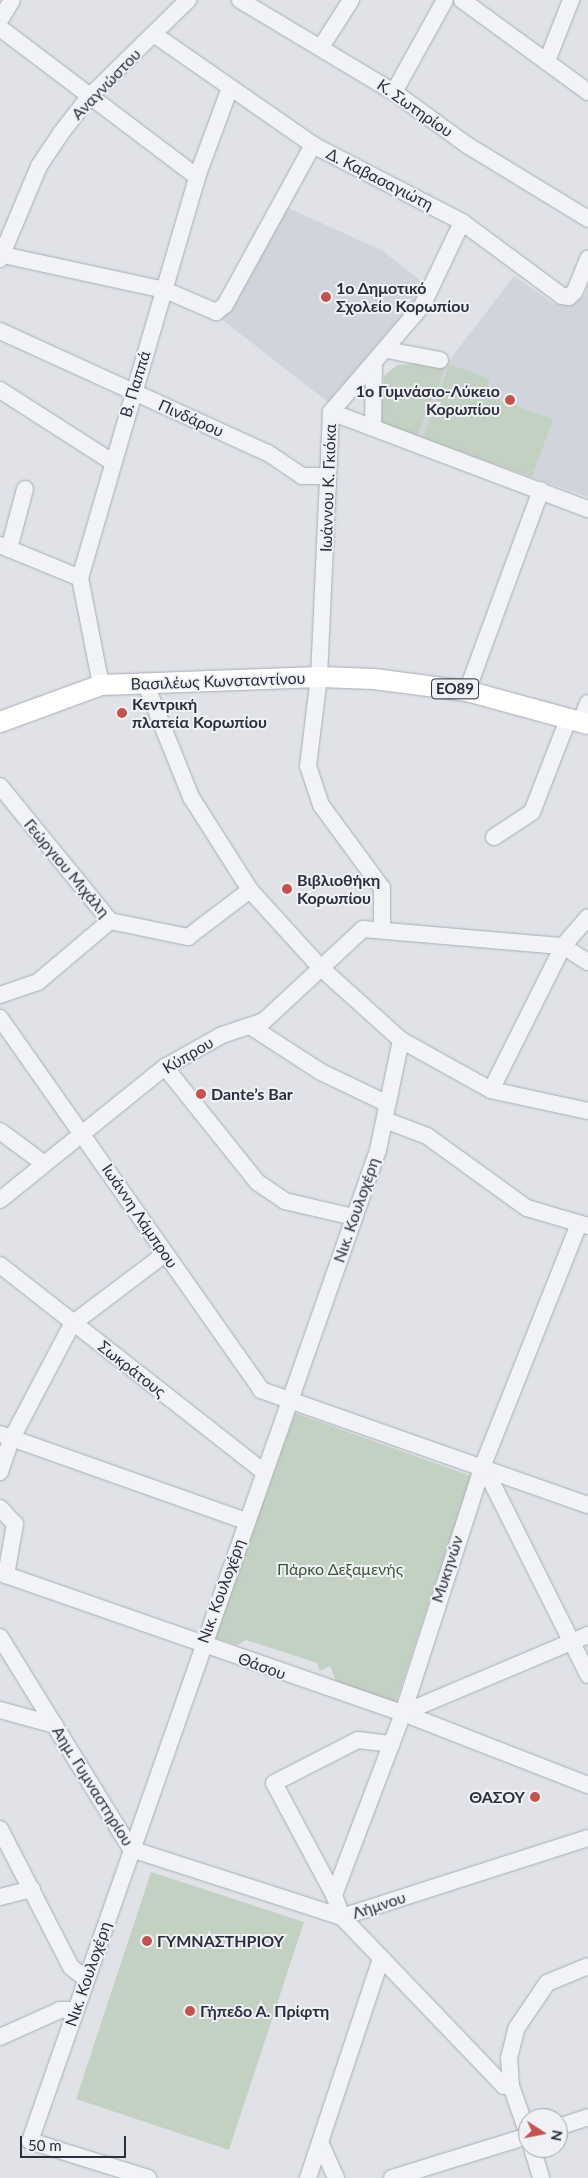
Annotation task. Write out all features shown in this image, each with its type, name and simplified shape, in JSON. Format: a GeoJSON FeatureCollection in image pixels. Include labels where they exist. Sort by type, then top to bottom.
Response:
{"type":"FeatureCollection","features":[{"type":"Feature","properties":{"kind":"main road","name":"Βασιλέως Κωνσταντίνου"},"geometry":{"type":"LineString","coordinates":[[0,722],[101,685],[146,685],[319,677],[374,679],[467,691],[582,716]]}},
{"type":"Feature","properties":{"kind":"street"},"geometry":{"type":"LineString","coordinates":[[0,20],[12,0]]}},
{"type":"Feature","properties":{"kind":"street","name":"Αναγνώστου"},"geometry":{"type":"LineString","coordinates":[[1,257],[39,166],[89,98],[155,35],[188,0]]}},
{"type":"Feature","properties":{"kind":"street","name":"Κ. Σωτηρίου"},"geometry":{"type":"LineString","coordinates":[[240,0],[394,92],[467,145],[588,219]]}},
{"type":"Feature","properties":{"kind":"street"},"geometry":{"type":"LineString","coordinates":[[321,47],[351,0]]}},
{"type":"Feature","properties":{"kind":"street"},"geometry":{"type":"LineString","coordinates":[[394,92],[445,0]]}},
{"type":"Feature","properties":{"kind":"street"},"geometry":{"type":"LineString","coordinates":[[462,0],[588,92]]}},
{"type":"Feature","properties":{"kind":"street"},"geometry":{"type":"LineString","coordinates":[[546,61],[571,0]]}},
{"type":"Feature","properties":{"kind":"street"},"geometry":{"type":"LineString","coordinates":[[0,28],[89,98],[197,177]]}},
{"type":"Feature","properties":{"kind":"street","name":"Δ. Καβασαγιώτη"},"geometry":{"type":"LineString","coordinates":[[155,35],[313,145],[462,222],[569,297],[588,258]]}},
{"type":"Feature","properties":{"kind":"street","name":"Β. Παππά"},"geometry":{"type":"LineString","coordinates":[[101,685],[80,578],[132,392],[165,290],[197,177],[230,88]]}},
{"type":"Feature","properties":{"kind":"street"},"geometry":{"type":"LineString","coordinates":[[1,257],[165,290],[204,310],[216,312],[225,305],[313,145]]}},
{"type":"Feature","properties":{"kind":"street","name":"Ιωάννου Κ. Γκιόκα"},"geometry":{"type":"LineString","coordinates":[[382,927],[382,888],[321,805],[308,766],[319,677],[326,476],[331,412],[388,350],[422,306],[462,222]]}},
{"type":"Feature","properties":{"kind":"street","name":"Πινδάρου"},"geometry":{"type":"LineString","coordinates":[[0,331],[268,453],[302,476],[326,476]]}},
{"type":"Feature","properties":{"kind":"street"},"geometry":{"type":"LineString","coordinates":[[388,350],[440,360]]}},
{"type":"Feature","properties":{"kind":"street"},"geometry":{"type":"LineString","coordinates":[[373,427],[374,365]]}},
{"type":"Feature","properties":{"kind":"street"},"geometry":{"type":"LineString","coordinates":[[0,390],[112,462]]}},
{"type":"Feature","properties":{"kind":"street"},"geometry":{"type":"LineString","coordinates":[[331,412],[588,509]]}},
{"type":"Feature","properties":{"kind":"street"},"geometry":{"type":"LineString","coordinates":[[25,489],[4,547],[80,578]]}},
{"type":"Feature","properties":{"kind":"street"},"geometry":{"type":"LineString","coordinates":[[467,691],[541,490]]}},
{"type":"Feature","properties":{"kind":"street"},"geometry":{"type":"LineString","coordinates":[[146,685],[191,797],[250,890],[321,968],[401,1040],[491,1090],[588,1111]]}},
{"type":"Feature","properties":{"kind":"street"},"geometry":{"type":"LineString","coordinates":[[494,837],[532,812],[582,716]]}},
{"type":"Feature","properties":{"kind":"street","name":"Γεώργιου Μιχάλη"},"geometry":{"type":"LineString","coordinates":[[0,786],[110,921],[173,937],[188,937],[250,890]]}},
{"type":"Feature","properties":{"kind":"street"},"geometry":{"type":"LineString","coordinates":[[491,1090],[563,946],[588,916]]}},
{"type":"Feature","properties":{"kind":"street"},"geometry":{"type":"LineString","coordinates":[[0,994],[38,982],[110,921]]}},
{"type":"Feature","properties":{"kind":"street","name":"Κύπρου"},"geometry":{"type":"LineString","coordinates":[[0,1200],[166,1067],[222,1035],[264,1021],[358,932],[382,927],[563,946]]}},
{"type":"Feature","properties":{"kind":"street"},"geometry":{"type":"LineString","coordinates":[[563,946],[588,962]]}},
{"type":"Feature","properties":{"kind":"street","name":"Ιωάννη Λάμπρου"},"geometry":{"type":"LineString","coordinates":[[0,1018],[84,1133],[261,1390],[290,1402],[483,1465],[588,1505]]}},
{"type":"Feature","properties":{"kind":"street"},"geometry":{"type":"LineString","coordinates":[[250,1026],[321,1072],[386,1103]]}},
{"type":"Feature","properties":{"kind":"street","name":"Νικ. Κουλοχέρη"},"geometry":{"type":"LineString","coordinates":[[148,2178],[30,2141],[202,1643],[290,1402],[353,1217],[385,1120],[386,1103],[401,1040]]}},
{"type":"Feature","properties":{"kind":"street"},"geometry":{"type":"LineString","coordinates":[[166,1067],[257,1182],[284,1201],[353,1217]]}},
{"type":"Feature","properties":{"kind":"street"},"geometry":{"type":"LineString","coordinates":[[385,1120],[427,1136],[527,1208],[584,1225]]}},
{"type":"Feature","properties":{"kind":"street"},"geometry":{"type":"LineString","coordinates":[[0,1132],[44,1163]]}},
{"type":"Feature","properties":{"kind":"street","name":"Μυκηνών"},"geometry":{"type":"LineString","coordinates":[[334,1895],[403,1713],[483,1465],[584,1225]]}},
{"type":"Feature","properties":{"kind":"street"},"geometry":{"type":"LineString","coordinates":[[0,1472],[6,1436],[72,1324],[166,1254]]}},
{"type":"Feature","properties":{"kind":"street","name":"Σωκράτους"},"geometry":{"type":"LineString","coordinates":[[0,1265],[72,1324],[264,1472]]}},
{"type":"Feature","properties":{"kind":"street"},"geometry":{"type":"LineString","coordinates":[[6,1436],[246,1521]]}},
{"type":"Feature","properties":{"kind":"street"},"geometry":{"type":"LineString","coordinates":[[483,1465],[588,1675]]}},
{"type":"Feature","properties":{"kind":"street","name":"Θάσου"},"geometry":{"type":"LineString","coordinates":[[0,1508],[15,1524],[3,1574],[403,1713],[588,1785]]}},
{"type":"Feature","properties":{"kind":"street"},"geometry":{"type":"LineString","coordinates":[[403,1713],[588,1635]]}},
{"type":"Feature","properties":{"kind":"street","name":"Αημ. Γυμναστηρίου"},"geometry":{"type":"LineString","coordinates":[[0,1637],[130,1849],[342,1917]]}},
{"type":"Feature","properties":{"kind":"street"},"geometry":{"type":"LineString","coordinates":[[0,1710],[55,1725]]}},
{"type":"Feature","properties":{"kind":"street","name":"Λήμνου"},"geometry":{"type":"LineString","coordinates":[[334,1895],[274,1783],[358,1740],[392,1744]]}},
{"type":"Feature","properties":{"kind":"street"},"geometry":{"type":"LineString","coordinates":[[0,1829],[71,1967],[86,1979]]}},
{"type":"Feature","properties":{"kind":"street","name":"Λήμνου"},"geometry":{"type":"LineString","coordinates":[[511,2086],[504,2086],[342,1917],[588,1838]]}},
{"type":"Feature","properties":{"kind":"street"},"geometry":{"type":"LineString","coordinates":[[0,1898],[32,1889]]}},
{"type":"Feature","properties":{"kind":"street"},"geometry":{"type":"LineString","coordinates":[[334,1895],[342,1917]]}},
{"type":"Feature","properties":{"kind":"street"},"geometry":{"type":"LineString","coordinates":[[308,2178],[381,1958]]}},
{"type":"Feature","properties":{"kind":"street"},"geometry":{"type":"LineString","coordinates":[[519,2108],[511,2086],[509,2058],[516,2029],[547,1983],[588,1966]]}},
{"type":"Feature","properties":{"kind":"street"},"geometry":{"type":"LineString","coordinates":[[0,2037],[60,2010],[75,2010]]}},
{"type":"Feature","properties":{"kind":"street"},"geometry":{"type":"LineString","coordinates":[[568,2124],[588,2117]]}},
{"type":"Feature","properties":{"kind":"street"},"geometry":{"type":"LineString","coordinates":[[392,2178],[518,2138]]}},
{"type":"Feature","properties":{"kind":"street"},"geometry":{"type":"LineString","coordinates":[[320,2142],[336,2178]]}},
{"type":"Feature","properties":{"kind":"street"},"geometry":{"type":"LineString","coordinates":[[535,2158],[541,2178]]}},
{"type":"Feature","properties":{"kind":"shaded area","name":"1ο Δημοτικό Σχολείο Κορωπίου"},"geometry":{"type":"Polygon","coordinates":[[[286,207],[383,251],[427,286],[328,402],[220,318],[286,207]]]}},
{"type":"Feature","properties":{"kind":"shaded area","name":"1ο Γυμνάσιο-Λύκειο Κορωπίου"},"geometry":{"type":"Polygon","coordinates":[[[514,276],[554,304],[568,305],[585,296],[588,287],[588,497],[417,437],[448,362],[514,276]]]}},
{"type":"Feature","properties":{"kind":"green space"},"geometry":{"type":"Polygon","coordinates":[[[448,362],[417,437],[381,425],[384,376],[397,365],[448,362]]]}},
{"type":"Feature","properties":{"kind":"green space"},"geometry":{"type":"Polygon","coordinates":[[[449,364],[490,379],[484,395],[553,419],[532,477],[423,438],[449,364]]]}},
{"type":"Feature","properties":{"kind":"green space","name":"Πάρκο Δεξαμενής"},"geometry":{"type":"Polygon","coordinates":[[[295,1413],[471,1476],[395,1705],[337,1684],[330,1666],[320,1671],[317,1663],[246,1640],[238,1645],[215,1638],[295,1413]]]}},
{"type":"Feature","properties":{"kind":"green space","name":"Γήπεδο Α. Πρίφτη"},"geometry":{"type":"Polygon","coordinates":[[[151,1872],[304,1922],[229,2150],[76,2099],[151,1872]]]}},
{"type":"Feature","properties":{"kind":"place","name":"1ο Δημοτικό Σχολείο Κορωπίου"},"geometry":{"type":"Point","coordinates":[326,297]}},
{"type":"Feature","properties":{"kind":"place","name":"1ο Γυμνάσιο-Λύκειο Κορωπίου"},"geometry":{"type":"Point","coordinates":[510,400]}},
{"type":"Feature","properties":{"kind":"place","name":"Κεντρική πλατεία Κορωπίου"},"geometry":{"type":"Point","coordinates":[122,713]}},
{"type":"Feature","properties":{"kind":"place","name":"Βιβλιοθήκη Κορωπίου"},"geometry":{"type":"Point","coordinates":[287,889]}},
{"type":"Feature","properties":{"kind":"place","name":"Dante’s Bar"},"geometry":{"type":"Point","coordinates":[201,1094]}},
{"type":"Feature","properties":{"kind":"place","name":"ΘΑΣΟΥ"},"geometry":{"type":"Point","coordinates":[535,1797]}},
{"type":"Feature","properties":{"kind":"place","name":"ΓΥΜΝΑΣΤΗΡΙΟΥ"},"geometry":{"type":"Point","coordinates":[147,1941]}},
{"type":"Feature","properties":{"kind":"place","name":"Γήπεδο Α. Πρίφτη"},"geometry":{"type":"Point","coordinates":[190,2011]}}]}
